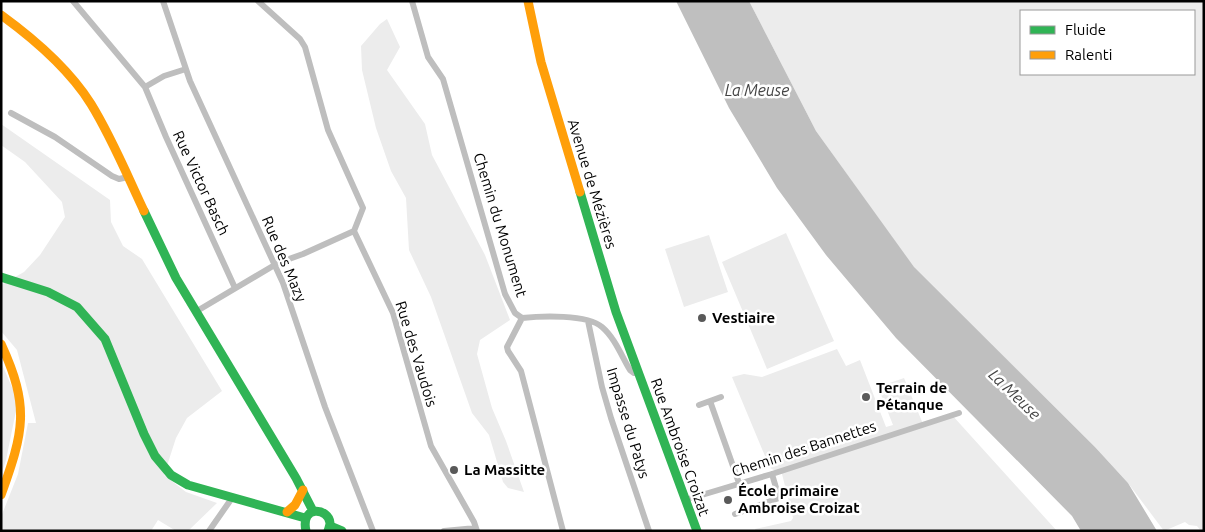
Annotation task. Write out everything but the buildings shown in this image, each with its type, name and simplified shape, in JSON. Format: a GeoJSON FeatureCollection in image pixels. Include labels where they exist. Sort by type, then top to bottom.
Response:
{"type":"FeatureCollection","features":[{"type":"Feature","properties":{"kind":"main road","name":"Avenue de Mézières"},"geometry":{"type":"LineString","coordinates":[[528,1],[541,62],[616,312],[638,372]]}},
{"type":"Feature","properties":{"kind":"main road"},"geometry":{"type":"LineString","coordinates":[[1,15],[22,30],[61,67],[90,103],[110,138],[176,278],[303,490],[312,511]]}},
{"type":"Feature","properties":{"kind":"main road"},"geometry":{"type":"LineString","coordinates":[[1,277],[48,292],[77,307],[105,338],[144,434],[155,456],[171,475],[188,485],[305,518]]}},
{"type":"Feature","properties":{"kind":"main road"},"geometry":{"type":"LineString","coordinates":[[1,344],[12,366],[20,391],[22,415],[16,454],[1,495]]}},
{"type":"Feature","properties":{"kind":"main road","name":"Rue Ambroise Croizat"},"geometry":{"type":"LineString","coordinates":[[638,372],[697,531]]}},
{"type":"Feature","properties":{"kind":"main road"},"geometry":{"type":"LineString","coordinates":[[287,512],[295,505],[303,490]]}},
{"type":"Feature","properties":{"kind":"main road"},"geometry":{"type":"LineString","coordinates":[[306,531],[305,518],[312,511],[322,511],[330,522],[329,528],[342,531]]}},
{"type":"Feature","properties":{"kind":"street","name":"Rue Victor Basch"},"geometry":{"type":"LineString","coordinates":[[74,1],[145,87],[235,288]]}},
{"type":"Feature","properties":{"kind":"street","name":"Rue des Mazy"},"geometry":{"type":"LineString","coordinates":[[163,1],[186,69],[283,283],[325,407],[372,531]]}},
{"type":"Feature","properties":{"kind":"street"},"geometry":{"type":"LineString","coordinates":[[197,311],[275,265],[354,231],[363,208],[328,130],[300,39],[258,1]]}},
{"type":"Feature","properties":{"kind":"street","name":"Chemin du Monument"},"geometry":{"type":"LineString","coordinates":[[412,1],[428,58],[443,79],[505,294],[515,313],[522,318],[538,316],[588,321],[602,327],[609,334],[630,370],[634,374],[638,372]]}},
{"type":"Feature","properties":{"kind":"street"},"geometry":{"type":"LineString","coordinates":[[145,87],[164,76],[186,69]]}},
{"type":"Feature","properties":{"kind":"street"},"geometry":{"type":"LineString","coordinates":[[11,113],[55,137],[112,176],[119,179],[128,177]]}},
{"type":"Feature","properties":{"kind":"street","name":"Rue des Vaudois"},"geometry":{"type":"LineString","coordinates":[[354,231],[393,313],[431,446],[477,530]]}},
{"type":"Feature","properties":{"kind":"street"},"geometry":{"type":"LineString","coordinates":[[522,318],[507,347],[520,370],[562,531]]}},
{"type":"Feature","properties":{"kind":"street","name":"Impasse du Patys"},"geometry":{"type":"LineString","coordinates":[[588,321],[602,387],[611,418],[650,531]]}},
{"type":"Feature","properties":{"kind":"street"},"geometry":{"type":"LineString","coordinates":[[700,405],[721,398]]}},
{"type":"Feature","properties":{"kind":"street"},"geometry":{"type":"LineString","coordinates":[[710,401],[739,483]]}},
{"type":"Feature","properties":{"kind":"street","name":"Chemin des Bannettes"},"geometry":{"type":"LineString","coordinates":[[685,500],[772,474],[958,413]]}},
{"type":"Feature","properties":{"kind":"street"},"geometry":{"type":"LineString","coordinates":[[735,514],[779,498],[772,474]]}},
{"type":"Feature","properties":{"kind":"street"},"geometry":{"type":"LineString","coordinates":[[209,531],[232,498]]}},
{"type":"Feature","properties":{"kind":"street"},"geometry":{"type":"LineString","coordinates":[[444,531],[477,530]]}},
{"type":"Feature","properties":{"kind":"shaded area"},"geometry":{"type":"Polygon","coordinates":[[[749,1],[1204,1],[1204,531],[1201,531],[1197,526],[1189,525],[1185,522],[1164,531],[1128,483],[1095,447],[914,268],[816,131],[749,1]]]}},
{"type":"Feature","properties":{"kind":"shaded area"},"geometry":{"type":"Polygon","coordinates":[[[387,19],[400,47],[387,70],[425,124],[432,155],[485,255],[510,320],[480,340],[477,354],[492,408],[524,492],[508,488],[503,482],[489,435],[472,413],[431,297],[409,250],[406,198],[391,171],[376,128],[362,70],[361,46],[380,24],[387,19]]]}},
{"type":"Feature","properties":{"kind":"shaded area"},"geometry":{"type":"Polygon","coordinates":[[[1,124],[110,200],[111,222],[123,246],[142,259],[222,391],[187,418],[176,438],[164,475],[186,492],[217,503],[188,531],[176,531],[158,520],[151,531],[1,531],[1,517],[18,474],[28,423],[36,423],[17,350],[1,331],[1,285],[24,272],[40,255],[65,217],[62,202],[25,162],[1,145],[1,124]]]}},
{"type":"Feature","properties":{"kind":"shaded area"},"geometry":{"type":"Polygon","coordinates":[[[786,233],[834,341],[767,369],[722,262],[786,233]]]}},
{"type":"Feature","properties":{"kind":"shaded area"},"geometry":{"type":"Polygon","coordinates":[[[709,235],[728,292],[684,307],[665,249],[709,235]]]}},
{"type":"Feature","properties":{"kind":"shaded area"},"geometry":{"type":"Polygon","coordinates":[[[837,349],[846,366],[860,360],[886,427],[893,425],[878,387],[904,378],[923,424],[952,415],[1057,531],[756,531],[755,529],[791,521],[793,518],[782,474],[770,468],[732,377],[744,374],[762,377],[837,349]]]}},
{"type":"Feature","properties":{"kind":"shaded area"},"geometry":{"type":"Polygon","coordinates":[[[1,362],[18,401],[6,460],[1,475],[1,362]]]}},
{"type":"Feature","properties":{"kind":"water","name":"La Meuse"},"geometry":{"type":"Polygon","coordinates":[[[676,1],[749,1],[816,131],[914,267],[1095,447],[1128,483],[1157,531],[1081,531],[1072,516],[896,338],[826,255],[777,188],[729,108],[676,1]]]}},
{"type":"Feature","properties":{"kind":"traffic: fast"},"geometry":{"type":"LineString","coordinates":[[580,192],[616,312],[697,531]]}},
{"type":"Feature","properties":{"kind":"traffic: fast"},"geometry":{"type":"LineString","coordinates":[[144,211],[176,278],[296,478],[313,511]]}},
{"type":"Feature","properties":{"kind":"traffic: fast"},"geometry":{"type":"LineString","coordinates":[[1,277],[48,292],[77,307],[105,339],[144,434],[155,456],[171,475],[188,485],[305,518]]}},
{"type":"Feature","properties":{"kind":"traffic: fast"},"geometry":{"type":"LineString","coordinates":[[306,531],[305,522],[307,516],[315,511],[325,514],[328,518],[330,523],[328,531]]}},
{"type":"Feature","properties":{"kind":"traffic: fast"},"geometry":{"type":"LineString","coordinates":[[330,526],[342,531]]}},
{"type":"Feature","properties":{"kind":"traffic: slow"},"geometry":{"type":"LineString","coordinates":[[528,1],[541,62],[580,192]]}},
{"type":"Feature","properties":{"kind":"traffic: slow"},"geometry":{"type":"LineString","coordinates":[[1,15],[50,55],[82,91],[106,130],[144,211]]}},
{"type":"Feature","properties":{"kind":"traffic: slow"},"geometry":{"type":"LineString","coordinates":[[1,344],[10,366],[20,403],[19,436],[1,495]]}},
{"type":"Feature","properties":{"kind":"traffic: slow"},"geometry":{"type":"LineString","coordinates":[[287,512],[295,505],[303,490]]}},
{"type":"Feature","properties":{"kind":"place","name":"Vestiaire"},"geometry":{"type":"Point","coordinates":[702,318]}},
{"type":"Feature","properties":{"kind":"place","name":"Terrain de Pétanque"},"geometry":{"type":"Point","coordinates":[866,397]}},
{"type":"Feature","properties":{"kind":"place","name":"La Massitte"},"geometry":{"type":"Point","coordinates":[454,470]}},
{"type":"Feature","properties":{"kind":"place","name":"École primaire Ambroise Croizat"},"geometry":{"type":"Point","coordinates":[728,500]}}]}
